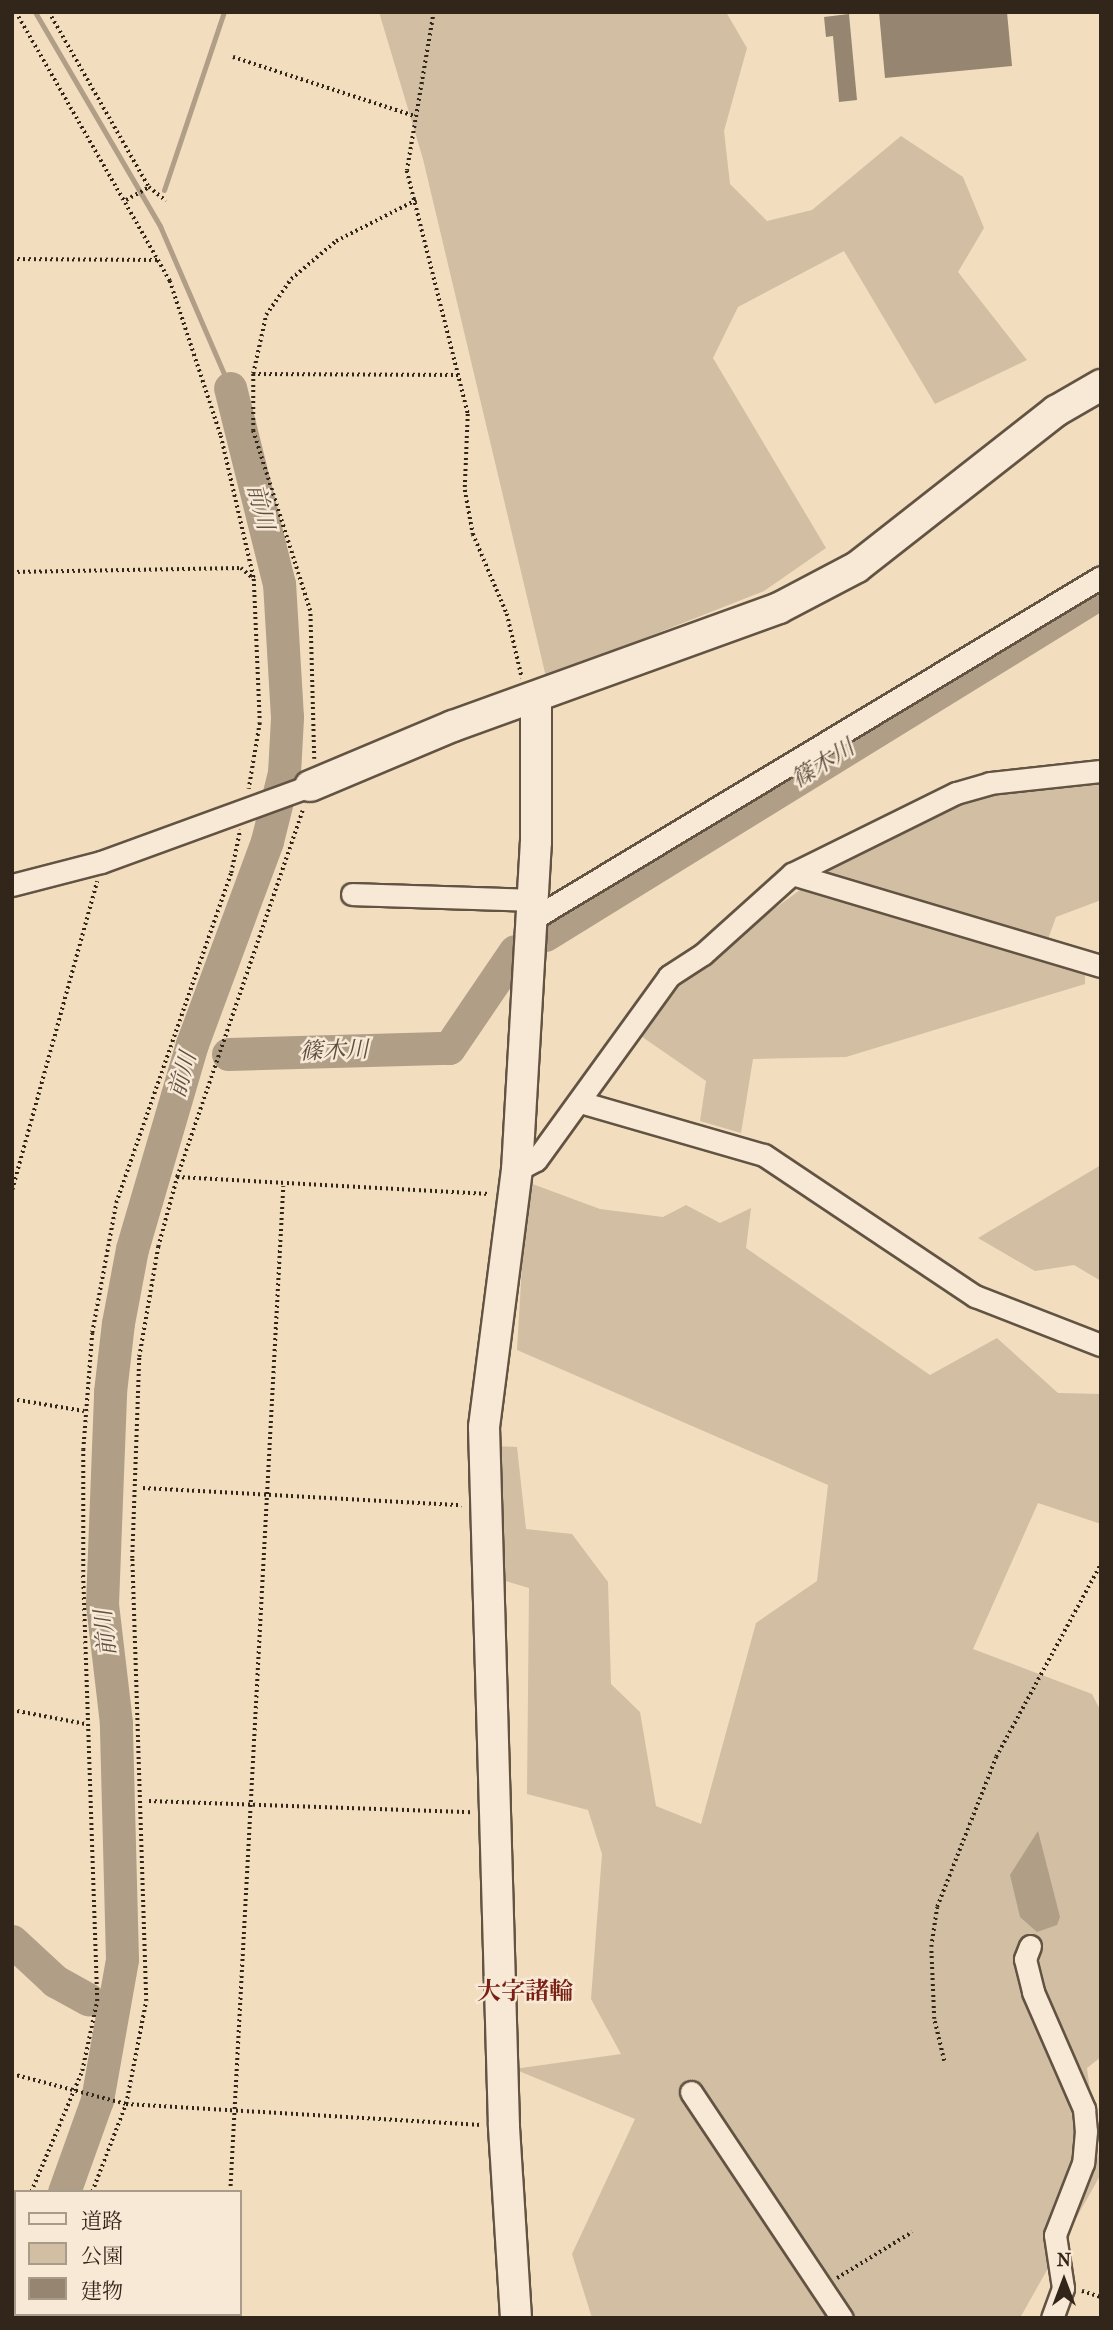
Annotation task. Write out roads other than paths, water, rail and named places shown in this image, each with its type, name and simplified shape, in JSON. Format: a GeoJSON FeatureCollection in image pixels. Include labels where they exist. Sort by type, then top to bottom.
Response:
{"type":"FeatureCollection","features":[{"type":"Feature","properties":{"kind":"street"},"geometry":{"type":"LineString","coordinates":[[12,885],[101,862],[243,808],[277,799],[453,726],[531,702],[779,608],[857,568],[1056,411],[1101,385]]}},
{"type":"Feature","properties":{"kind":"street"},"geometry":{"type":"LineString","coordinates":[[352,894],[532,910],[1101,577]]}},
{"type":"Feature","properties":{"kind":"street"},"geometry":{"type":"LineString","coordinates":[[516,2318],[504,2126],[484,1427],[515,1183],[532,910],[531,702]]}},
{"type":"Feature","properties":{"kind":"street"},"geometry":{"type":"LineString","coordinates":[[515,1183],[580,1102],[669,976],[703,954],[792,874],[956,793],[990,783],[1101,771]]}},
{"type":"Feature","properties":{"kind":"street"},"geometry":{"type":"LineString","coordinates":[[792,874],[1098,970]]}},
{"type":"Feature","properties":{"kind":"street"},"geometry":{"type":"LineString","coordinates":[[580,1102],[764,1155],[975,1296],[1101,1345]]}},
{"type":"Feature","properties":{"kind":"street"},"geometry":{"type":"LineString","coordinates":[[1030,1946],[1025,1959],[1033,1992],[1084,2109],[1086,2131],[1083,2163],[1055,2235],[1063,2288],[1052,2318]]}},
{"type":"Feature","properties":{"kind":"street"},"geometry":{"type":"LineString","coordinates":[[691,2092],[842,2318]]}},
{"type":"Feature","properties":{"kind":"waterway","name":"前川"},"geometry":{"type":"LineString","coordinates":[[35,12],[160,226],[230,388]]}},
{"type":"Feature","properties":{"kind":"waterway"},"geometry":{"type":"LineString","coordinates":[[164,190],[224,12]]}},
{"type":"Feature","properties":{"kind":"waterway","name":"前川"},"geometry":{"type":"LineString","coordinates":[[65,2190],[97,2100],[122,1959],[116,1723],[102,1604],[110,1392],[118,1323],[132,1249],[192,1044],[267,841],[284,773],[287,717],[279,584],[230,388]]}},
{"type":"Feature","properties":{"kind":"waterway","name":"篠木川"},"geometry":{"type":"LineString","coordinates":[[545,935],[1101,592]]}},
{"type":"Feature","properties":{"kind":"waterway","name":"篠木川"},"geometry":{"type":"LineString","coordinates":[[228,1054],[449,1048],[515,951]]}},
{"type":"Feature","properties":{"kind":"waterway"},"geometry":{"type":"LineString","coordinates":[[12,1941],[55,1981],[88,1999]]}},
{"type":"Feature","properties":{"kind":"district","name":"大字諸輪"},"geometry":{"type":"Point","coordinates":[525,1992]}}]}
